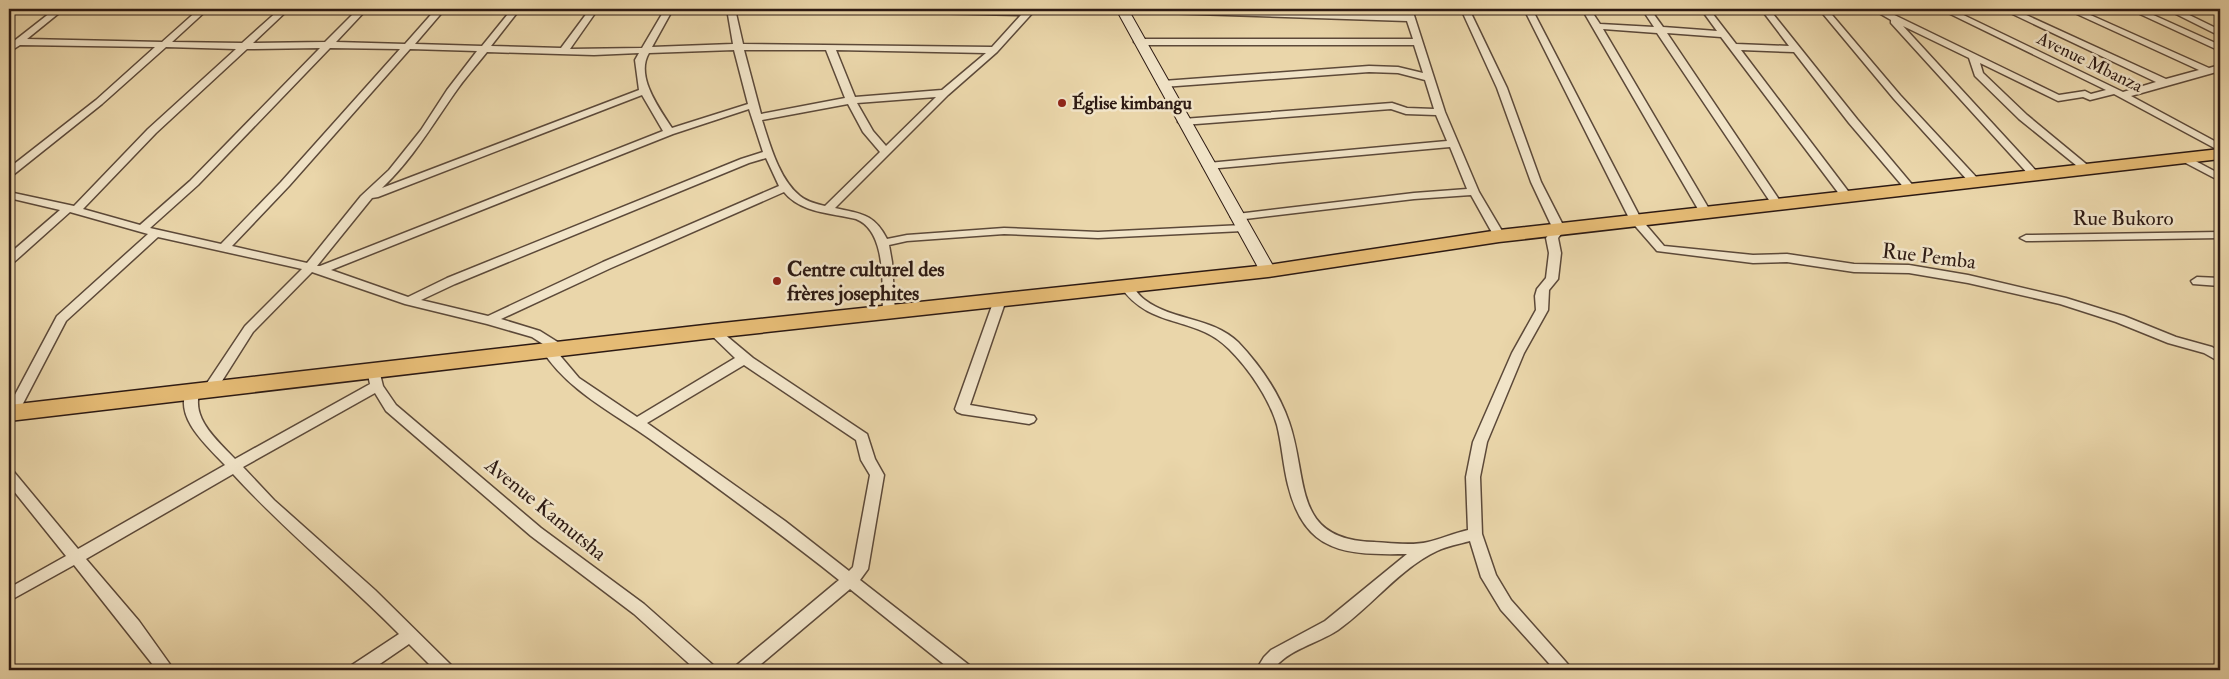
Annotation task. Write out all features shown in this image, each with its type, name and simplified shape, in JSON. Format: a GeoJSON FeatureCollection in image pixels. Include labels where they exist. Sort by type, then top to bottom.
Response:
{"type":"FeatureCollection","features":[{"type":"Feature","properties":{"kind":"highway"},"geometry":{"type":"LineString","coordinates":[[11,412],[202,390],[375,378],[554,350],[1268,271],[1499,236],[1706,214],[1910,188],[2220,154]]}},
{"type":"Feature","properties":{"kind":"main road"},"geometry":{"type":"LineString","coordinates":[[1122,9],[1268,271]]}},
{"type":"Feature","properties":{"kind":"street"},"geometry":{"type":"LineString","coordinates":[[9,49],[60,9]]}},
{"type":"Feature","properties":{"kind":"street"},"geometry":{"type":"LineString","coordinates":[[9,173],[99,102],[204,9]]}},
{"type":"Feature","properties":{"kind":"street"},"geometry":{"type":"LineString","coordinates":[[9,260],[72,209],[152,131],[285,9]]}},
{"type":"Feature","properties":{"kind":"street"},"geometry":{"type":"LineString","coordinates":[[142,229],[194,183],[363,9]]}},
{"type":"Feature","properties":{"kind":"street"},"geometry":{"type":"LineString","coordinates":[[223,249],[285,184],[441,9]]}},
{"type":"Feature","properties":{"kind":"street"},"geometry":{"type":"LineString","coordinates":[[445,670],[370,594],[269,504],[235,465],[214,445],[196,422],[190,409],[190,398],[202,390],[249,329],[314,269],[365,198],[393,172],[425,131],[450,92],[516,9]]}},
{"type":"Feature","properties":{"kind":"street"},"geometry":{"type":"LineString","coordinates":[[564,51],[594,9]]}},
{"type":"Feature","properties":{"kind":"street"},"geometry":{"type":"LineString","coordinates":[[669,9],[640,60],[644,91],[669,132]]}},
{"type":"Feature","properties":{"kind":"street"},"geometry":{"type":"LineString","coordinates":[[731,9],[737,48],[757,118],[778,177],[795,198],[827,210],[865,219],[873,225],[884,243],[889,313]]}},
{"type":"Feature","properties":{"kind":"street"},"geometry":{"type":"LineString","coordinates":[[882,9],[1030,11]]}},
{"type":"Feature","properties":{"kind":"street"},"geometry":{"type":"LineString","coordinates":[[1132,9],[1410,13],[1440,112],[1474,192],[1499,236]]}},
{"type":"Feature","properties":{"kind":"street"},"geometry":{"type":"LineString","coordinates":[[1465,9],[1502,88],[1536,182],[1559,230],[1552,238],[1555,253],[1552,279],[1543,289],[1541,296],[1542,310],[1518,353],[1480,442],[1474,477],[1475,534],[1489,577],[1506,605],[1565,670]]}},
{"type":"Feature","properties":{"kind":"street","name":"Rue Pemba"},"geometry":{"type":"LineString","coordinates":[[1528,9],[1636,220],[1656,245],[1666,251],[1753,259],[1787,258],[1854,268],[1909,269],[1968,280],[2062,301],[2172,340],[2208,350],[2220,358]]}},
{"type":"Feature","properties":{"kind":"street"},"geometry":{"type":"LineString","coordinates":[[1586,9],[1616,57],[1706,214]]}},
{"type":"Feature","properties":{"kind":"street"},"geometry":{"type":"LineString","coordinates":[[1646,9],[1777,204]]}},
{"type":"Feature","properties":{"kind":"street"},"geometry":{"type":"LineString","coordinates":[[1705,9],[1847,197]]}},
{"type":"Feature","properties":{"kind":"street"},"geometry":{"type":"LineString","coordinates":[[1765,9],[1853,121],[1910,188]]}},
{"type":"Feature","properties":{"kind":"street"},"geometry":{"type":"LineString","coordinates":[[1823,9],[1897,97],[1974,181]]}},
{"type":"Feature","properties":{"kind":"street"},"geometry":{"type":"LineString","coordinates":[[1876,9],[2058,98],[2085,94],[2090,97],[2119,93],[2220,68]]}},
{"type":"Feature","properties":{"kind":"street","name":"Avenue Mbanza"},"geometry":{"type":"LineString","coordinates":[[1944,9],[2119,93],[2220,148]]}},
{"type":"Feature","properties":{"kind":"street"},"geometry":{"type":"LineString","coordinates":[[2006,9],[2165,82]]}},
{"type":"Feature","properties":{"kind":"street"},"geometry":{"type":"LineString","coordinates":[[2070,9],[2208,71]]}},
{"type":"Feature","properties":{"kind":"street"},"geometry":{"type":"LineString","coordinates":[[2133,9],[2220,48]]}},
{"type":"Feature","properties":{"kind":"street"},"geometry":{"type":"LineString","coordinates":[[2170,9],[2220,33]]}},
{"type":"Feature","properties":{"kind":"street"},"geometry":{"type":"LineString","coordinates":[[827,210],[945,93],[994,50],[1030,11]]}},
{"type":"Feature","properties":{"kind":"street"},"geometry":{"type":"LineString","coordinates":[[1890,16],[2034,174]]}},
{"type":"Feature","properties":{"kind":"street"},"geometry":{"type":"LineString","coordinates":[[1596,26],[1724,34]]}},
{"type":"Feature","properties":{"kind":"street"},"geometry":{"type":"LineString","coordinates":[[17,42],[486,48],[564,51],[830,47],[994,50]]}},
{"type":"Feature","properties":{"kind":"street"},"geometry":{"type":"LineString","coordinates":[[1139,42],[1419,42]]}},
{"type":"Feature","properties":{"kind":"street"},"geometry":{"type":"LineString","coordinates":[[830,47],[839,74],[852,100],[871,135],[886,152]]}},
{"type":"Feature","properties":{"kind":"street"},"geometry":{"type":"LineString","coordinates":[[1735,47],[1798,49]]}},
{"type":"Feature","properties":{"kind":"street"},"geometry":{"type":"LineString","coordinates":[[1973,55],[1978,74],[2023,117],[2086,168]]}},
{"type":"Feature","properties":{"kind":"street"},"geometry":{"type":"LineString","coordinates":[[1164,84],[1369,69],[1398,70],[1430,78]]}},
{"type":"Feature","properties":{"kind":"street"},"geometry":{"type":"LineString","coordinates":[[365,198],[644,91]]}},
{"type":"Feature","properties":{"kind":"street"},"geometry":{"type":"LineString","coordinates":[[757,118],[852,100],[945,93]]}},
{"type":"Feature","properties":{"kind":"street"},"geometry":{"type":"LineString","coordinates":[[314,269],[669,132],[753,105]]}},
{"type":"Feature","properties":{"kind":"street"},"geometry":{"type":"LineString","coordinates":[[1184,122],[1392,106],[1406,111],[1440,112]]}},
{"type":"Feature","properties":{"kind":"street"},"geometry":{"type":"LineString","coordinates":[[1208,166],[1453,144]]}},
{"type":"Feature","properties":{"kind":"street"},"geometry":{"type":"LineString","coordinates":[[409,301],[451,281],[745,161],[769,154]]}},
{"type":"Feature","properties":{"kind":"street"},"geometry":{"type":"LineString","coordinates":[[2184,158],[2220,178]]}},
{"type":"Feature","properties":{"kind":"street"},"geometry":{"type":"LineString","coordinates":[[489,320],[607,264],[786,187]]}},
{"type":"Feature","properties":{"kind":"street"},"geometry":{"type":"LineString","coordinates":[[884,243],[906,238],[1004,231],[1116,234],[1240,222],[1414,196],[1474,192]]}},
{"type":"Feature","properties":{"kind":"street"},"geometry":{"type":"LineString","coordinates":[[9,195],[72,209],[156,233],[314,269],[409,301],[489,320],[536,334],[554,350],[574,381],[780,525],[963,670]]}},
{"type":"Feature","properties":{"kind":"street"},"geometry":{"type":"LineString","coordinates":[[11,412],[61,319],[156,233]]}},
{"type":"Feature","properties":{"kind":"street","name":"Rue Bukoro"},"geometry":{"type":"LineString","coordinates":[[2026,238],[2220,235]]}},
{"type":"Feature","properties":{"kind":"street"},"geometry":{"type":"LineString","coordinates":[[2197,281],[2220,282]]}},
{"type":"Feature","properties":{"kind":"street"},"geometry":{"type":"LineString","coordinates":[[1126,286],[1144,305],[1203,326],[1233,345],[1277,407],[1298,494],[1308,520],[1316,531],[1339,544],[1428,548]]}},
{"type":"Feature","properties":{"kind":"street"},"geometry":{"type":"LineString","coordinates":[[1000,300],[962,409],[1029,419]]}},
{"type":"Feature","properties":{"kind":"street"},"geometry":{"type":"LineString","coordinates":[[713,331],[723,343],[744,359],[862,437],[868,460],[878,475],[860,569],[850,580],[743,670]]}},
{"type":"Feature","properties":{"kind":"street"},"geometry":{"type":"LineString","coordinates":[[636,423],[744,359]]}},
{"type":"Feature","properties":{"kind":"street"},"geometry":{"type":"LineString","coordinates":[[9,595],[327,412],[375,378]]}},
{"type":"Feature","properties":{"kind":"street","name":"Avenue Kamutsha"},"geometry":{"type":"LineString","coordinates":[[375,378],[391,408],[536,532],[638,609],[707,670]]}},
{"type":"Feature","properties":{"kind":"street"},"geometry":{"type":"LineString","coordinates":[[9,476],[133,626],[166,670]]}},
{"type":"Feature","properties":{"kind":"street"},"geometry":{"type":"LineString","coordinates":[[1264,670],[1280,652],[1330,626],[1392,573],[1428,548],[1475,534]]}},
{"type":"Feature","properties":{"kind":"street"},"geometry":{"type":"LineString","coordinates":[[358,670],[410,636]]}},
{"type":"Feature","properties":{"kind":"place","name":"Église kimbangu"},"geometry":{"type":"Point","coordinates":[1062,103]}},
{"type":"Feature","properties":{"kind":"place","name":"Centre culturel des frères josephites"},"geometry":{"type":"Point","coordinates":[777,281]}}]}
